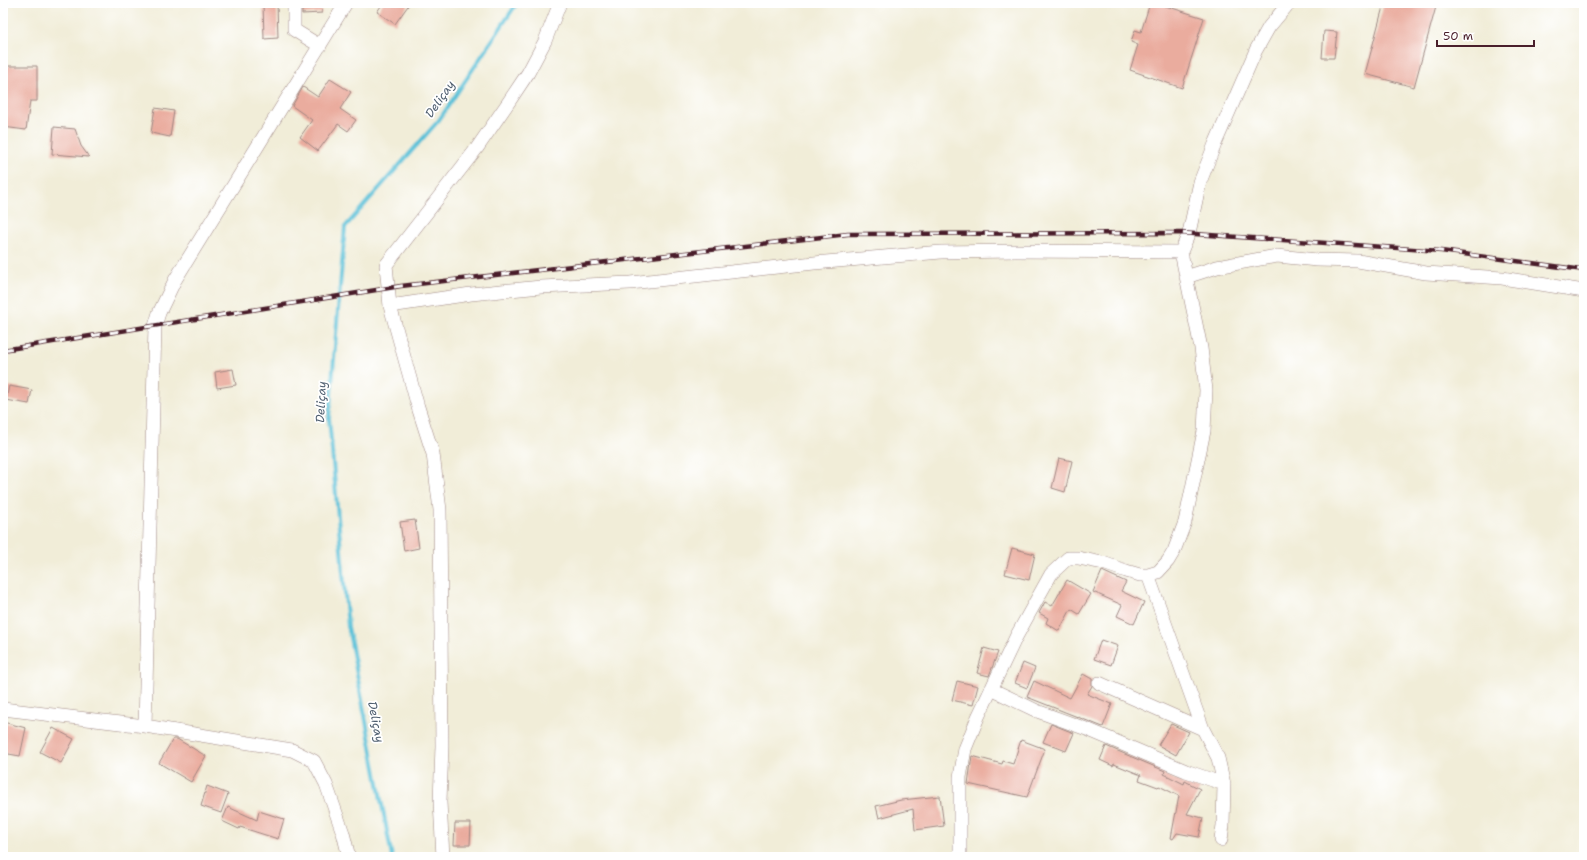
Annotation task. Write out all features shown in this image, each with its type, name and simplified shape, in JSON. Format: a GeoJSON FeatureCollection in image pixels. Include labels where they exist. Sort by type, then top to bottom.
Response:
{"type":"FeatureCollection","features":[{"type":"Feature","properties":{"kind":"street"},"geometry":{"type":"LineString","coordinates":[[294,3],[294,30],[320,46]]}},
{"type":"Feature","properties":{"kind":"street"},"geometry":{"type":"LineString","coordinates":[[145,726],[155,326],[159,313],[175,280],[346,3]]}},
{"type":"Feature","properties":{"kind":"street"},"geometry":{"type":"LineString","coordinates":[[443,857],[440,802],[442,738],[440,510],[433,454],[418,407],[390,306],[386,265],[477,148],[528,73],[545,41],[560,3]]}},
{"type":"Feature","properties":{"kind":"street"},"geometry":{"type":"LineString","coordinates":[[960,857],[960,778],[965,749],[991,689],[1016,637],[1051,574],[1068,558],[1078,558],[1103,563],[1140,575],[1148,575],[1158,572],[1168,561],[1174,551],[1185,522],[1204,431],[1206,390],[1201,348],[1181,252],[1188,233],[1200,182],[1256,50],[1269,27],[1289,3]]}},
{"type":"Feature","properties":{"kind":"street"},"geometry":{"type":"LineString","coordinates":[[390,306],[471,294],[541,287],[630,283],[814,263],[941,252],[1016,250],[1181,252]]}},
{"type":"Feature","properties":{"kind":"street"},"geometry":{"type":"LineString","coordinates":[[1186,277],[1217,267],[1277,256],[1317,260],[1358,261],[1426,273],[1502,278],[1584,291]]}},
{"type":"Feature","properties":{"kind":"street"},"geometry":{"type":"LineString","coordinates":[[1148,575],[1203,729],[1218,758],[1224,784],[1221,840]]}},
{"type":"Feature","properties":{"kind":"street"},"geometry":{"type":"LineString","coordinates":[[1099,683],[1203,729]]}},
{"type":"Feature","properties":{"kind":"street"},"geometry":{"type":"LineString","coordinates":[[991,689],[1037,711],[1089,730],[1224,784]]}},
{"type":"Feature","properties":{"kind":"street"},"geometry":{"type":"LineString","coordinates":[[3,709],[145,726],[292,750],[314,761],[326,784],[344,833],[349,857]]}},
{"type":"Feature","properties":{"kind":"building"},"geometry":{"type":"Polygon","coordinates":[[[263,3],[277,3],[278,38],[264,39],[263,3]]]}},
{"type":"Feature","properties":{"kind":"building"},"geometry":{"type":"Polygon","coordinates":[[[302,3],[321,3],[322,13],[302,14],[302,3]]]}},
{"type":"Feature","properties":{"kind":"building"},"geometry":{"type":"Polygon","coordinates":[[[383,3],[410,3],[395,24],[377,12],[383,3]]]}},
{"type":"Feature","properties":{"kind":"building"},"geometry":{"type":"Polygon","coordinates":[[[1150,3],[1156,3],[1204,18],[1182,88],[1130,70],[1138,45],[1131,42],[1135,30],[1141,32],[1150,3]]]}},
{"type":"Feature","properties":{"kind":"building"},"geometry":{"type":"Polygon","coordinates":[[[1384,3],[1437,3],[1414,87],[1365,74],[1384,3]]]}},
{"type":"Feature","properties":{"kind":"building"},"geometry":{"type":"Polygon","coordinates":[[[1324,31],[1337,32],[1334,58],[1322,58],[1324,31]]]}},
{"type":"Feature","properties":{"kind":"building"},"geometry":{"type":"Polygon","coordinates":[[[3,66],[37,66],[37,101],[30,101],[26,130],[3,127],[7,94],[3,93],[3,66]]]}},
{"type":"Feature","properties":{"kind":"building"},"geometry":{"type":"Polygon","coordinates":[[[330,79],[351,92],[340,109],[356,120],[348,131],[338,124],[318,151],[300,137],[312,120],[292,106],[303,87],[318,97],[330,79]]]}},
{"type":"Feature","properties":{"kind":"building"},"geometry":{"type":"Polygon","coordinates":[[[155,108],[174,111],[170,137],[151,133],[155,108]]]}},
{"type":"Feature","properties":{"kind":"building"},"geometry":{"type":"Polygon","coordinates":[[[54,127],[75,129],[81,146],[89,157],[52,154],[54,127]]]}},
{"type":"Feature","properties":{"kind":"building"},"geometry":{"type":"Polygon","coordinates":[[[233,369],[236,385],[217,388],[215,372],[233,369]]]}},
{"type":"Feature","properties":{"kind":"building"},"geometry":{"type":"Polygon","coordinates":[[[9,386],[32,390],[29,404],[6,400],[9,386]]]}},
{"type":"Feature","properties":{"kind":"building"},"geometry":{"type":"Polygon","coordinates":[[[1059,458],[1072,461],[1065,492],[1052,488],[1059,458]]]}},
{"type":"Feature","properties":{"kind":"building"},"geometry":{"type":"Polygon","coordinates":[[[415,520],[419,548],[404,551],[400,522],[415,520]]]}},
{"type":"Feature","properties":{"kind":"building"},"geometry":{"type":"Polygon","coordinates":[[[1012,548],[1035,554],[1029,580],[1005,574],[1012,548]]]}},
{"type":"Feature","properties":{"kind":"building"},"geometry":{"type":"Polygon","coordinates":[[[1102,571],[1126,582],[1121,591],[1144,602],[1134,624],[1117,616],[1122,605],[1093,592],[1102,571]]]}},
{"type":"Feature","properties":{"kind":"building"},"geometry":{"type":"Polygon","coordinates":[[[1067,580],[1091,594],[1079,614],[1071,609],[1059,631],[1046,623],[1048,618],[1039,613],[1045,602],[1052,606],[1067,580]]]}},
{"type":"Feature","properties":{"kind":"building"},"geometry":{"type":"Polygon","coordinates":[[[1101,640],[1118,646],[1111,665],[1094,659],[1101,640]]]}},
{"type":"Feature","properties":{"kind":"building"},"geometry":{"type":"Polygon","coordinates":[[[984,648],[998,652],[989,676],[977,673],[984,648]]]}},
{"type":"Feature","properties":{"kind":"building"},"geometry":{"type":"Polygon","coordinates":[[[1023,663],[1035,668],[1027,688],[1015,683],[1023,663]]]}},
{"type":"Feature","properties":{"kind":"building"},"geometry":{"type":"Polygon","coordinates":[[[1083,674],[1092,679],[1092,686],[1087,694],[1112,704],[1103,727],[1027,697],[1034,681],[1070,698],[1083,674]]]}},
{"type":"Feature","properties":{"kind":"building"},"geometry":{"type":"Polygon","coordinates":[[[957,681],[978,686],[973,705],[952,700],[957,681]]]}},
{"type":"Feature","properties":{"kind":"building"},"geometry":{"type":"Polygon","coordinates":[[[3,722],[26,728],[20,756],[3,753],[3,722]]]}},
{"type":"Feature","properties":{"kind":"building"},"geometry":{"type":"Polygon","coordinates":[[[1051,724],[1074,733],[1066,751],[1043,742],[1051,724]]]}},
{"type":"Feature","properties":{"kind":"building"},"geometry":{"type":"Polygon","coordinates":[[[1171,724],[1189,732],[1176,755],[1158,745],[1171,724]]]}},
{"type":"Feature","properties":{"kind":"building"},"geometry":{"type":"Polygon","coordinates":[[[53,728],[74,739],[61,763],[40,752],[53,728]]]}},
{"type":"Feature","properties":{"kind":"building"},"geometry":{"type":"Polygon","coordinates":[[[173,739],[177,739],[206,756],[191,782],[159,763],[173,739]]]}},
{"type":"Feature","properties":{"kind":"building"},"geometry":{"type":"Polygon","coordinates":[[[1021,740],[1045,749],[1027,797],[968,784],[972,756],[1002,764],[1003,761],[1013,764],[1021,740]]]}},
{"type":"Feature","properties":{"kind":"building"},"geometry":{"type":"Polygon","coordinates":[[[1106,746],[1165,771],[1164,774],[1184,784],[1185,781],[1200,789],[1187,814],[1203,818],[1199,837],[1177,833],[1173,839],[1171,838],[1179,796],[1159,786],[1158,787],[1139,780],[1141,775],[1100,760],[1106,746]]]}},
{"type":"Feature","properties":{"kind":"building"},"geometry":{"type":"Polygon","coordinates":[[[207,786],[228,794],[221,813],[201,806],[207,786]]]}},
{"type":"Feature","properties":{"kind":"building"},"geometry":{"type":"Polygon","coordinates":[[[940,796],[944,826],[915,830],[913,809],[879,818],[876,806],[901,800],[940,796]]]}},
{"type":"Feature","properties":{"kind":"building"},"geometry":{"type":"Polygon","coordinates":[[[228,807],[257,820],[259,811],[284,819],[278,839],[240,827],[239,829],[222,821],[228,807]]]}},
{"type":"Feature","properties":{"kind":"building"},"geometry":{"type":"Polygon","coordinates":[[[455,823],[471,823],[470,845],[454,845],[455,823]]]}},
{"type":"Feature","properties":{"kind":"waterway","name":"Deliçay"},"geometry":{"type":"LineString","coordinates":[[392,857],[348,627],[329,418],[345,227],[439,120],[517,3]]}},
{"type":"Feature","properties":{"kind":"railway"},"geometry":{"type":"LineString","coordinates":[[3,350],[401,286],[848,234],[1181,233],[1441,251],[1584,270]]}}]}
